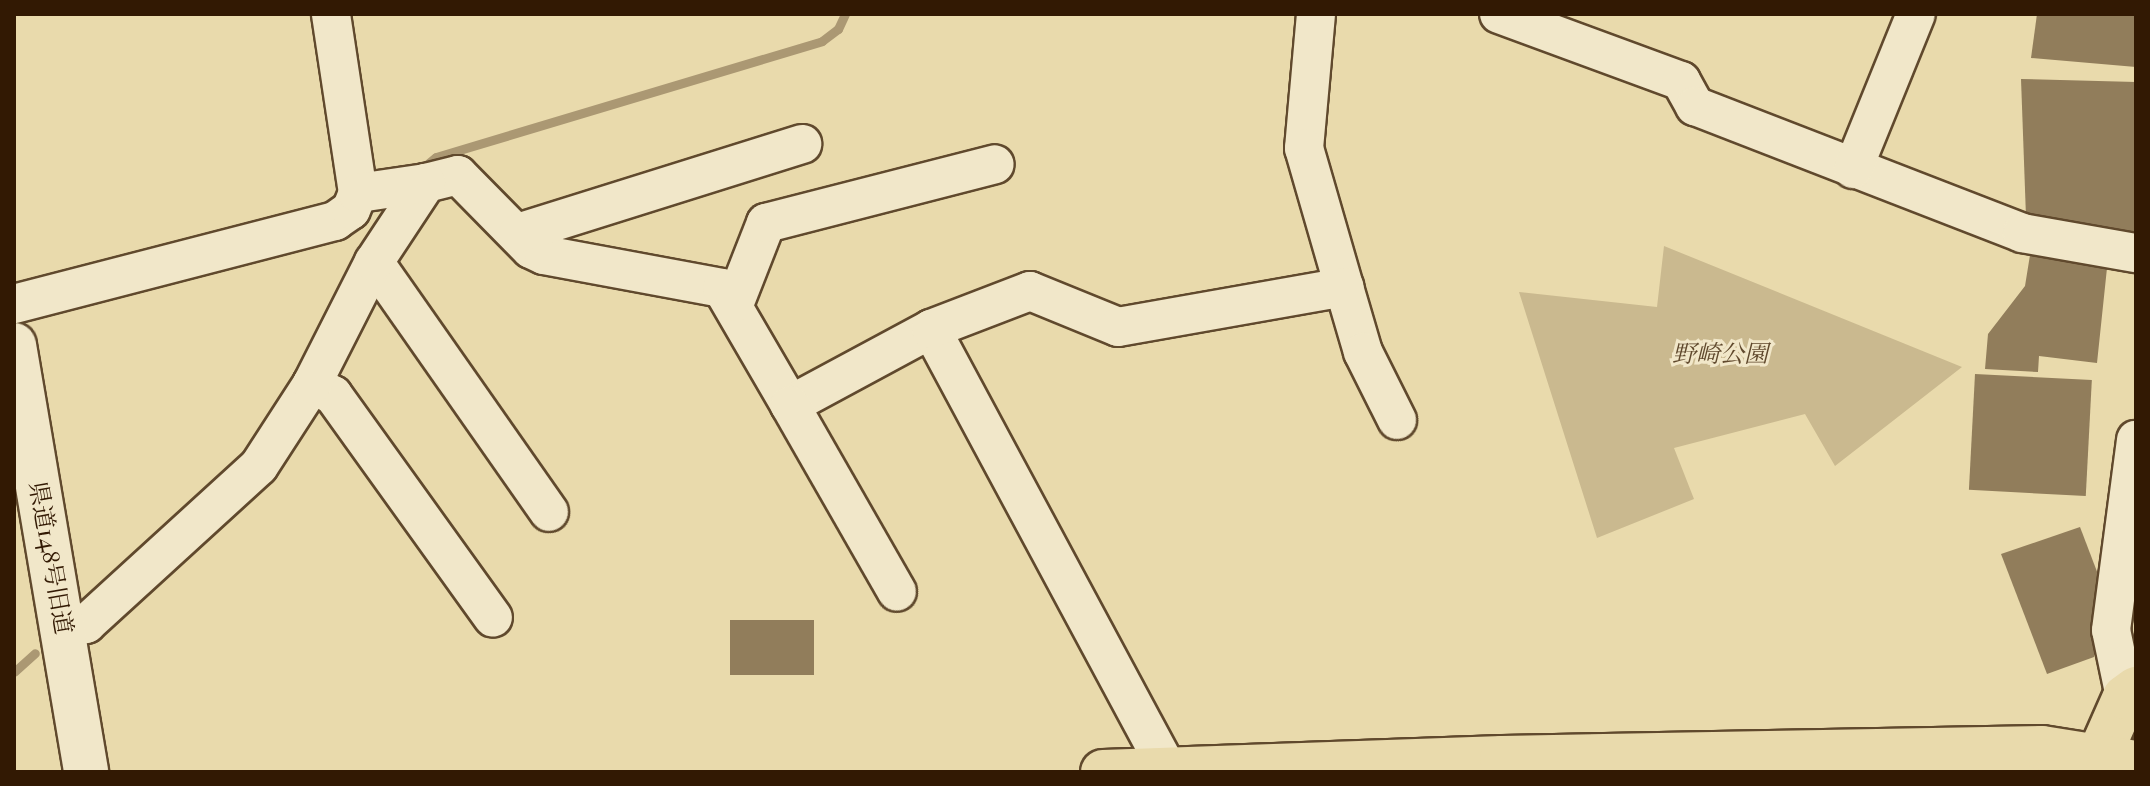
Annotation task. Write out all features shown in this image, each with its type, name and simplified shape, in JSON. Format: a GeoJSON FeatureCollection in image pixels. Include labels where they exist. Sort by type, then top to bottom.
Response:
{"type":"FeatureCollection","features":[{"type":"Feature","properties":{"kind":"main road"},"geometry":{"type":"LineString","coordinates":[[1103,772],[2042,748],[2111,764],[2131,693]]}},
{"type":"Feature","properties":{"kind":"street"},"geometry":{"type":"LineString","coordinates":[[331,14],[369,192]]}},
{"type":"Feature","properties":{"kind":"street"},"geometry":{"type":"LineString","coordinates":[[1316,14],[1304,148],[1363,352],[1397,420]]}},
{"type":"Feature","properties":{"kind":"street"},"geometry":{"type":"LineString","coordinates":[[1499,14],[1681,81],[1695,106],[2022,233],[2136,253]]}},
{"type":"Feature","properties":{"kind":"street"},"geometry":{"type":"LineString","coordinates":[[1853,169],[1916,14]]}},
{"type":"Feature","properties":{"kind":"street"},"geometry":{"type":"LineString","coordinates":[[518,233],[802,144]]}},
{"type":"Feature","properties":{"kind":"street"},"geometry":{"type":"LineString","coordinates":[[735,302],[766,223],[995,164]]}},
{"type":"Feature","properties":{"kind":"street"},"geometry":{"type":"LineString","coordinates":[[14,304],[335,221],[369,192],[458,175],[544,255],[722,288],[735,302],[897,592]]}},
{"type":"Feature","properties":{"kind":"street"},"geometry":{"type":"LineString","coordinates":[[62,629],[86,624],[259,466],[312,384],[374,262],[423,184]]}},
{"type":"Feature","properties":{"kind":"street"},"geometry":{"type":"LineString","coordinates":[[374,262],[549,512]]}},
{"type":"Feature","properties":{"kind":"street"},"geometry":{"type":"LineString","coordinates":[[790,405],[931,329],[1030,291],[1118,327],[1344,287]]}},
{"type":"Feature","properties":{"kind":"street"},"geometry":{"type":"LineString","coordinates":[[931,329],[1168,770]]}},
{"type":"Feature","properties":{"kind":"street","name":"県道148号旧道"},"geometry":{"type":"LineString","coordinates":[[14,345],[86,772]]}},
{"type":"Feature","properties":{"kind":"street"},"geometry":{"type":"LineString","coordinates":[[312,384],[333,395],[493,618]]}},
{"type":"Feature","properties":{"kind":"street"},"geometry":{"type":"LineString","coordinates":[[2131,693],[2111,630],[2136,440]]}},
{"type":"Feature","properties":{"kind":"green space","name":"野崎公園"},"geometry":{"type":"Polygon","coordinates":[[[1664,246],[1962,367],[1835,466],[1805,414],[1674,448],[1694,499],[1597,538],[1519,292],[1657,307],[1664,246]]]}},
{"type":"Feature","properties":{"kind":"building"},"geometry":{"type":"Polygon","coordinates":[[[2037,14],[2136,14],[2136,67],[2031,58],[2037,14]]]}},
{"type":"Feature","properties":{"kind":"building"},"geometry":{"type":"Polygon","coordinates":[[[2021,79],[2136,82],[2136,239],[2026,217],[2021,79]]]}},
{"type":"Feature","properties":{"kind":"building"},"geometry":{"type":"Polygon","coordinates":[[[2030,255],[2107,268],[2097,363],[2039,356],[2038,372],[1985,369],[1988,334],[2025,286],[2030,255]]]}},
{"type":"Feature","properties":{"kind":"building"},"geometry":{"type":"Polygon","coordinates":[[[1975,374],[2092,380],[2086,496],[1969,490],[1975,374]]]}},
{"type":"Feature","properties":{"kind":"building"},"geometry":{"type":"Polygon","coordinates":[[[2080,527],[2104,590],[2094,657],[2047,674],[2001,554],[2080,527]]]}},
{"type":"Feature","properties":{"kind":"building"},"geometry":{"type":"Polygon","coordinates":[[[730,620],[814,620],[814,675],[730,675],[730,620]]]}},
{"type":"Feature","properties":{"kind":"waterway"},"geometry":{"type":"LineString","coordinates":[[418,172],[436,157],[822,41],[838,29],[845,14]]}},
{"type":"Feature","properties":{"kind":"waterway"},"geometry":{"type":"LineString","coordinates":[[14,672],[35,653]]}}]}
